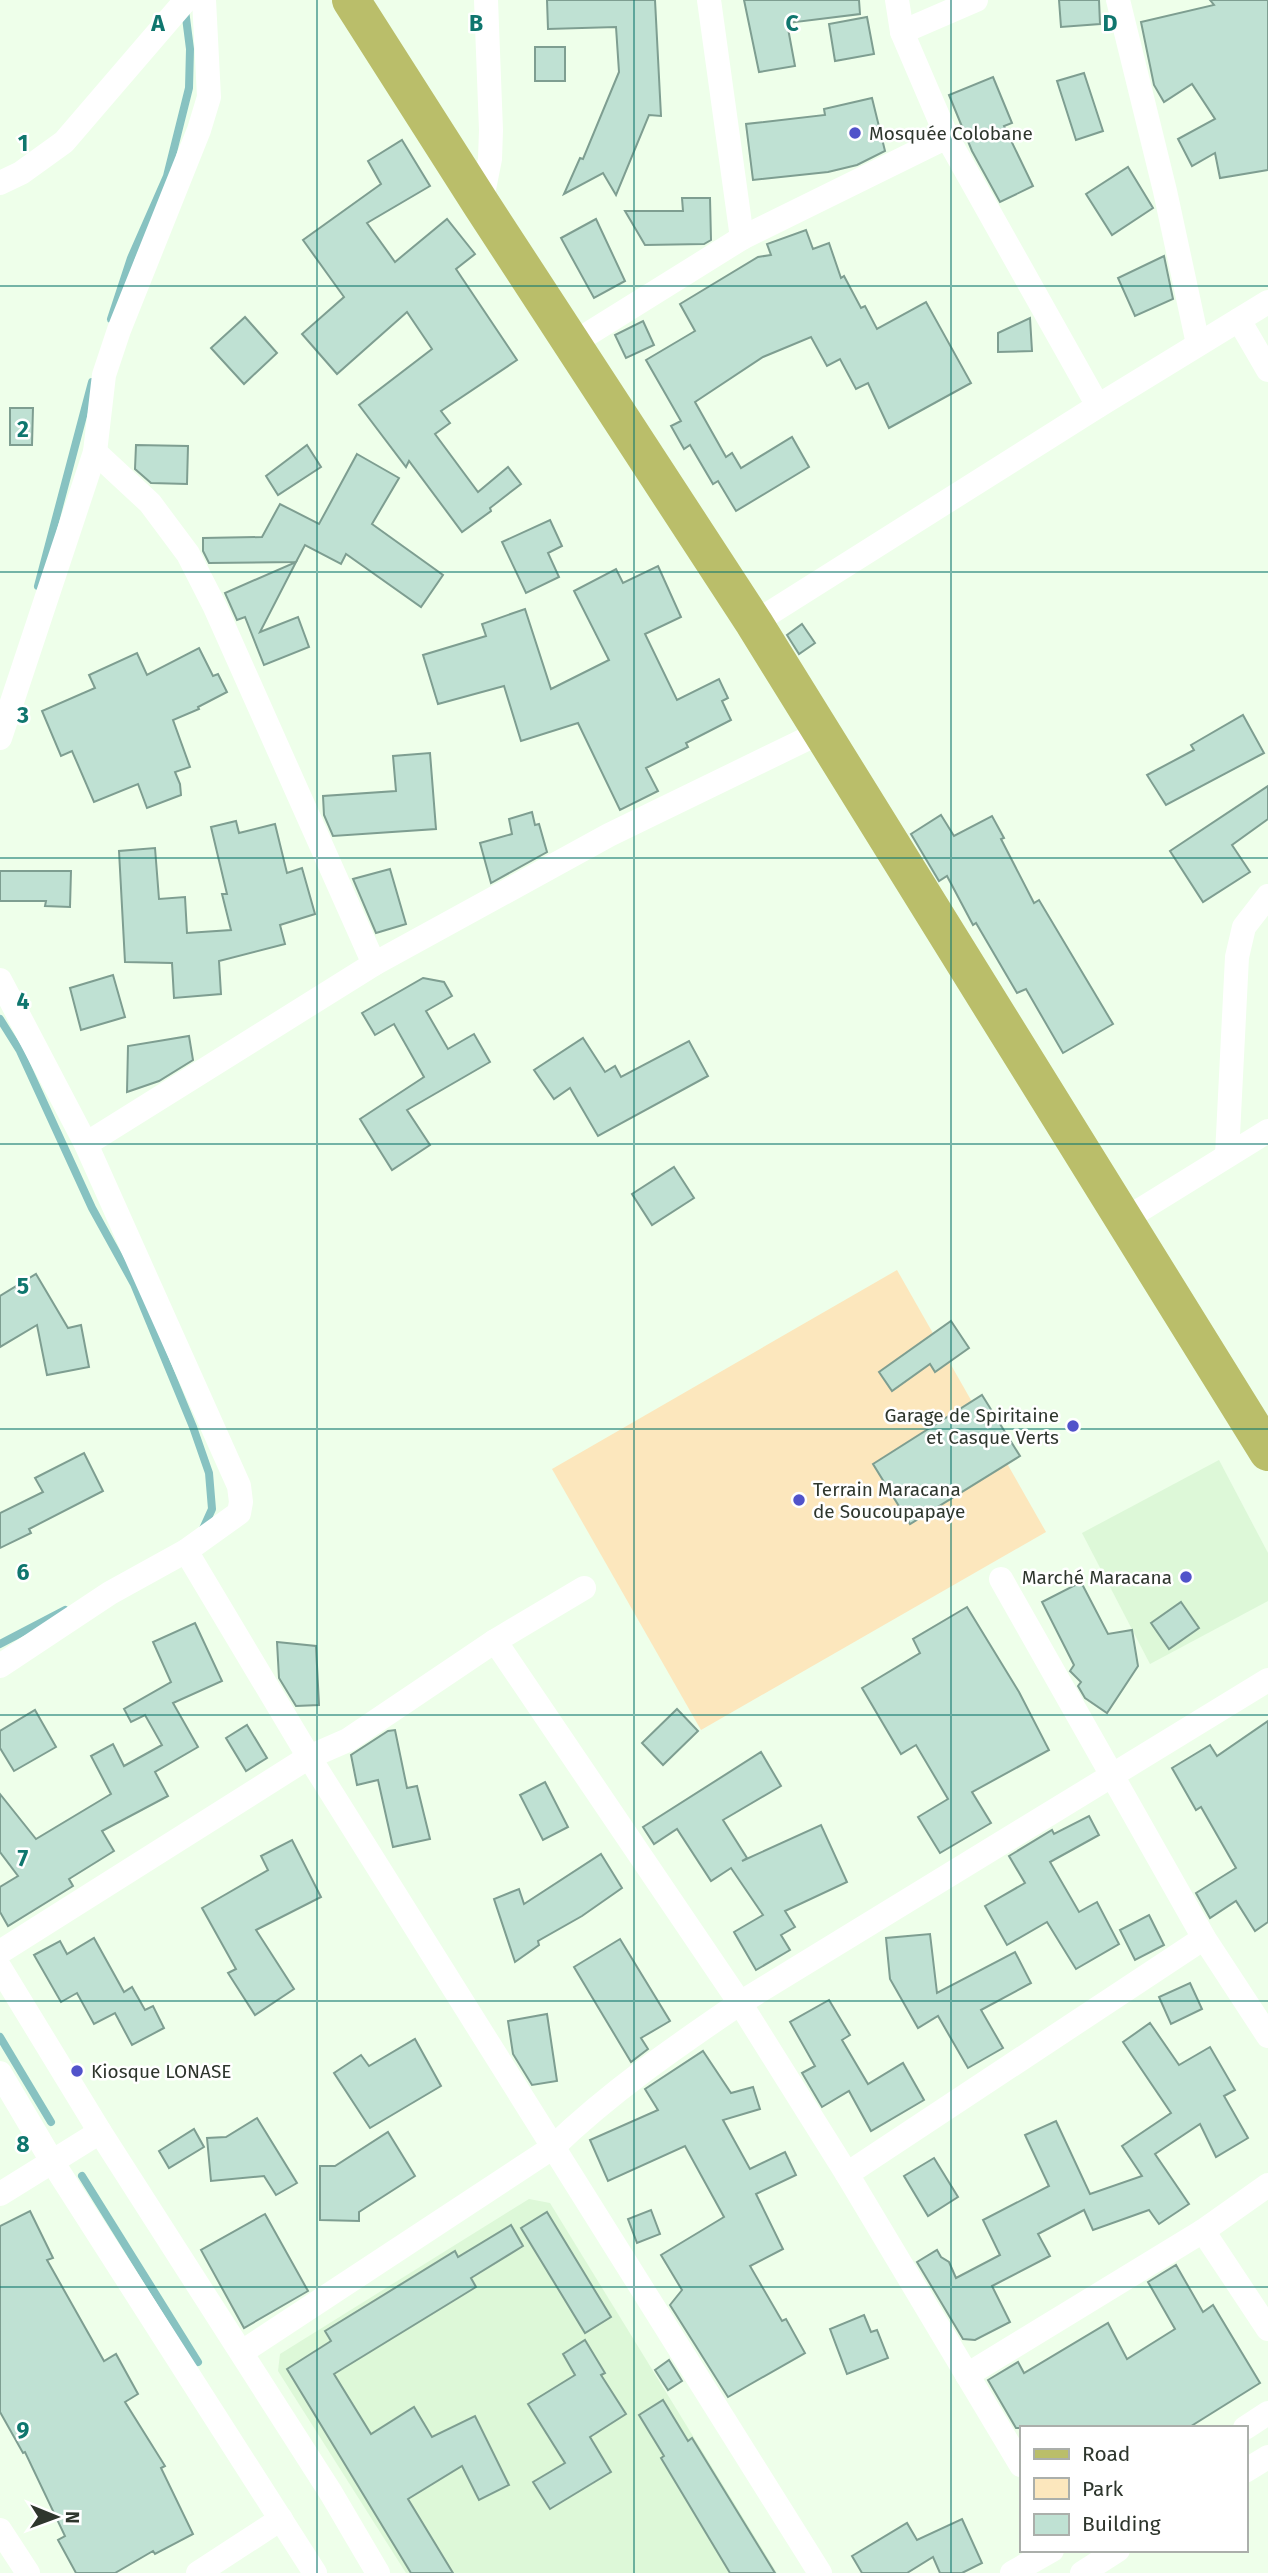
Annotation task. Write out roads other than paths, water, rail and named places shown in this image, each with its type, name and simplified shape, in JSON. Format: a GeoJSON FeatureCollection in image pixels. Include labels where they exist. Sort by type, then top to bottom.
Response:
{"type":"FeatureCollection","features":[{"type":"Feature","properties":{"kind":"main road"},"geometry":{"type":"LineString","coordinates":[[351,0],[754,623],[1268,1452]]}},
{"type":"Feature","properties":{"kind":"street"},"geometry":{"type":"LineString","coordinates":[[0,183],[21,173],[64,142],[186,0]]}},
{"type":"Feature","properties":{"kind":"street"},"geometry":{"type":"LineString","coordinates":[[0,738],[94,452],[104,376],[115,341],[199,130],[209,97],[204,0]]}},
{"type":"Feature","properties":{"kind":"street"},"geometry":{"type":"LineString","coordinates":[[481,204],[490,159],[491,131],[486,0]]}},
{"type":"Feature","properties":{"kind":"street"},"geometry":{"type":"LineString","coordinates":[[709,0],[743,238]]}},
{"type":"Feature","properties":{"kind":"street"},"geometry":{"type":"LineString","coordinates":[[897,0],[902,32],[947,137],[1098,406]]}},
{"type":"Feature","properties":{"kind":"street"},"geometry":{"type":"LineString","coordinates":[[902,32],[976,0]]}},
{"type":"Feature","properties":{"kind":"street"},"geometry":{"type":"LineString","coordinates":[[1118,0],[1165,191],[1198,344]]}},
{"type":"Feature","properties":{"kind":"street"},"geometry":{"type":"LineString","coordinates":[[572,344],[743,238],[947,137]]}},
{"type":"Feature","properties":{"kind":"street"},"geometry":{"type":"LineString","coordinates":[[754,623],[1268,302]]}},
{"type":"Feature","properties":{"kind":"street"},"geometry":{"type":"LineString","coordinates":[[1239,320],[1268,370]]}},
{"type":"Feature","properties":{"kind":"street"},"geometry":{"type":"LineString","coordinates":[[94,452],[150,503],[188,554],[215,607],[374,964]]}},
{"type":"Feature","properties":{"kind":"street"},"geometry":{"type":"LineString","coordinates":[[86,1144],[374,964],[609,835],[821,732]]}},
{"type":"Feature","properties":{"kind":"street"},"geometry":{"type":"LineString","coordinates":[[1227,1155],[1237,957],[1244,927],[1268,896]]}},
{"type":"Feature","properties":{"kind":"street"},"geometry":{"type":"LineString","coordinates":[[0,1666],[110,1593],[186,1551],[239,1513],[241,1502],[239,1486],[86,1144],[2,987]]}},
{"type":"Feature","properties":{"kind":"street"},"geometry":{"type":"LineString","coordinates":[[1125,1220],[1268,1131]]}},
{"type":"Feature","properties":{"kind":"street"},"geometry":{"type":"LineString","coordinates":[[186,1551],[309,1757],[820,2573]]}},
{"type":"Feature","properties":{"kind":"street"},"geometry":{"type":"LineString","coordinates":[[1000,1578],[1204,1938],[1268,2036]]}},
{"type":"Feature","properties":{"kind":"street"},"geometry":{"type":"LineString","coordinates":[[0,1952],[309,1757],[348,1740],[495,1642],[584,1588]]}},
{"type":"Feature","properties":{"kind":"street"},"geometry":{"type":"LineString","coordinates":[[495,1642],[740,2003],[847,2174],[1020,2463]]}},
{"type":"Feature","properties":{"kind":"street"},"geometry":{"type":"LineString","coordinates":[[242,2352],[552,2148],[602,2102],[672,2049],[740,2003],[1268,1680]]}},
{"type":"Feature","properties":{"kind":"street"},"geometry":{"type":"LineString","coordinates":[[847,2174],[1204,1938]]}},
{"type":"Feature","properties":{"kind":"street"},"geometry":{"type":"LineString","coordinates":[[0,1968],[100,2132],[331,2493],[378,2573]]}},
{"type":"Feature","properties":{"kind":"street"},"geometry":{"type":"LineString","coordinates":[[0,2073],[53,2163],[315,2573]]}},
{"type":"Feature","properties":{"kind":"street"},"geometry":{"type":"LineString","coordinates":[[0,2194],[100,2132]]}},
{"type":"Feature","properties":{"kind":"street"},"geometry":{"type":"LineString","coordinates":[[967,2375],[1203,2231],[1268,2185]]}},
{"type":"Feature","properties":{"kind":"street"},"geometry":{"type":"LineString","coordinates":[[1203,2231],[1268,2329]]}},
{"type":"Feature","properties":{"kind":"street"},"geometry":{"type":"LineString","coordinates":[[1247,2427],[1268,2413]]}},
{"type":"Feature","properties":{"kind":"street"},"geometry":{"type":"LineString","coordinates":[[1247,2470],[1268,2457]]}},
{"type":"Feature","properties":{"kind":"street"},"geometry":{"type":"LineString","coordinates":[[198,2573],[281,2519]]}},
{"type":"Feature","properties":{"kind":"street"},"geometry":{"type":"LineString","coordinates":[[0,2530],[28,2573]]}},
{"type":"Feature","properties":{"kind":"street"},"geometry":{"type":"LineString","coordinates":[[1013,2573],[1049,2552]]}},
{"type":"Feature","properties":{"kind":"street"},"geometry":{"type":"LineString","coordinates":[[1082,2573],[1115,2552]]}},
{"type":"Feature","properties":{"kind":"waterway"},"geometry":{"type":"LineString","coordinates":[[111,319],[131,258],[167,176],[189,88],[190,49],[185,10]]}},
{"type":"Feature","properties":{"kind":"waterway"},"geometry":{"type":"LineString","coordinates":[[38,586],[92,382]]}},
{"type":"Feature","properties":{"kind":"waterway"},"geometry":{"type":"LineString","coordinates":[[0,1019],[20,1051],[92,1208],[134,1284],[193,1427],[209,1473],[212,1509],[202,1531]]}},
{"type":"Feature","properties":{"kind":"waterway"},"geometry":{"type":"LineString","coordinates":[[0,1644],[65,1610]]}},
{"type":"Feature","properties":{"kind":"waterway"},"geometry":{"type":"LineString","coordinates":[[0,2037],[51,2122]]}},
{"type":"Feature","properties":{"kind":"waterway"},"geometry":{"type":"LineString","coordinates":[[82,2176],[198,2362]]}},
{"type":"Feature","properties":{"kind":"place","name":"Mosquée Colobane"},"geometry":{"type":"Point","coordinates":[855,133]}},
{"type":"Feature","properties":{"kind":"place","name":"Garage de Spiritaine et Casque Verts"},"geometry":{"type":"Point","coordinates":[1073,1426]}},
{"type":"Feature","properties":{"kind":"place","name":"Terrain Maracana de Soucoupapaye"},"geometry":{"type":"Point","coordinates":[799,1500]}},
{"type":"Feature","properties":{"kind":"place","name":"Marché Maracana"},"geometry":{"type":"Point","coordinates":[1186,1577]}},
{"type":"Feature","properties":{"kind":"place","name":"Kiosque LONASE"},"geometry":{"type":"Point","coordinates":[77,2071]}}]}
